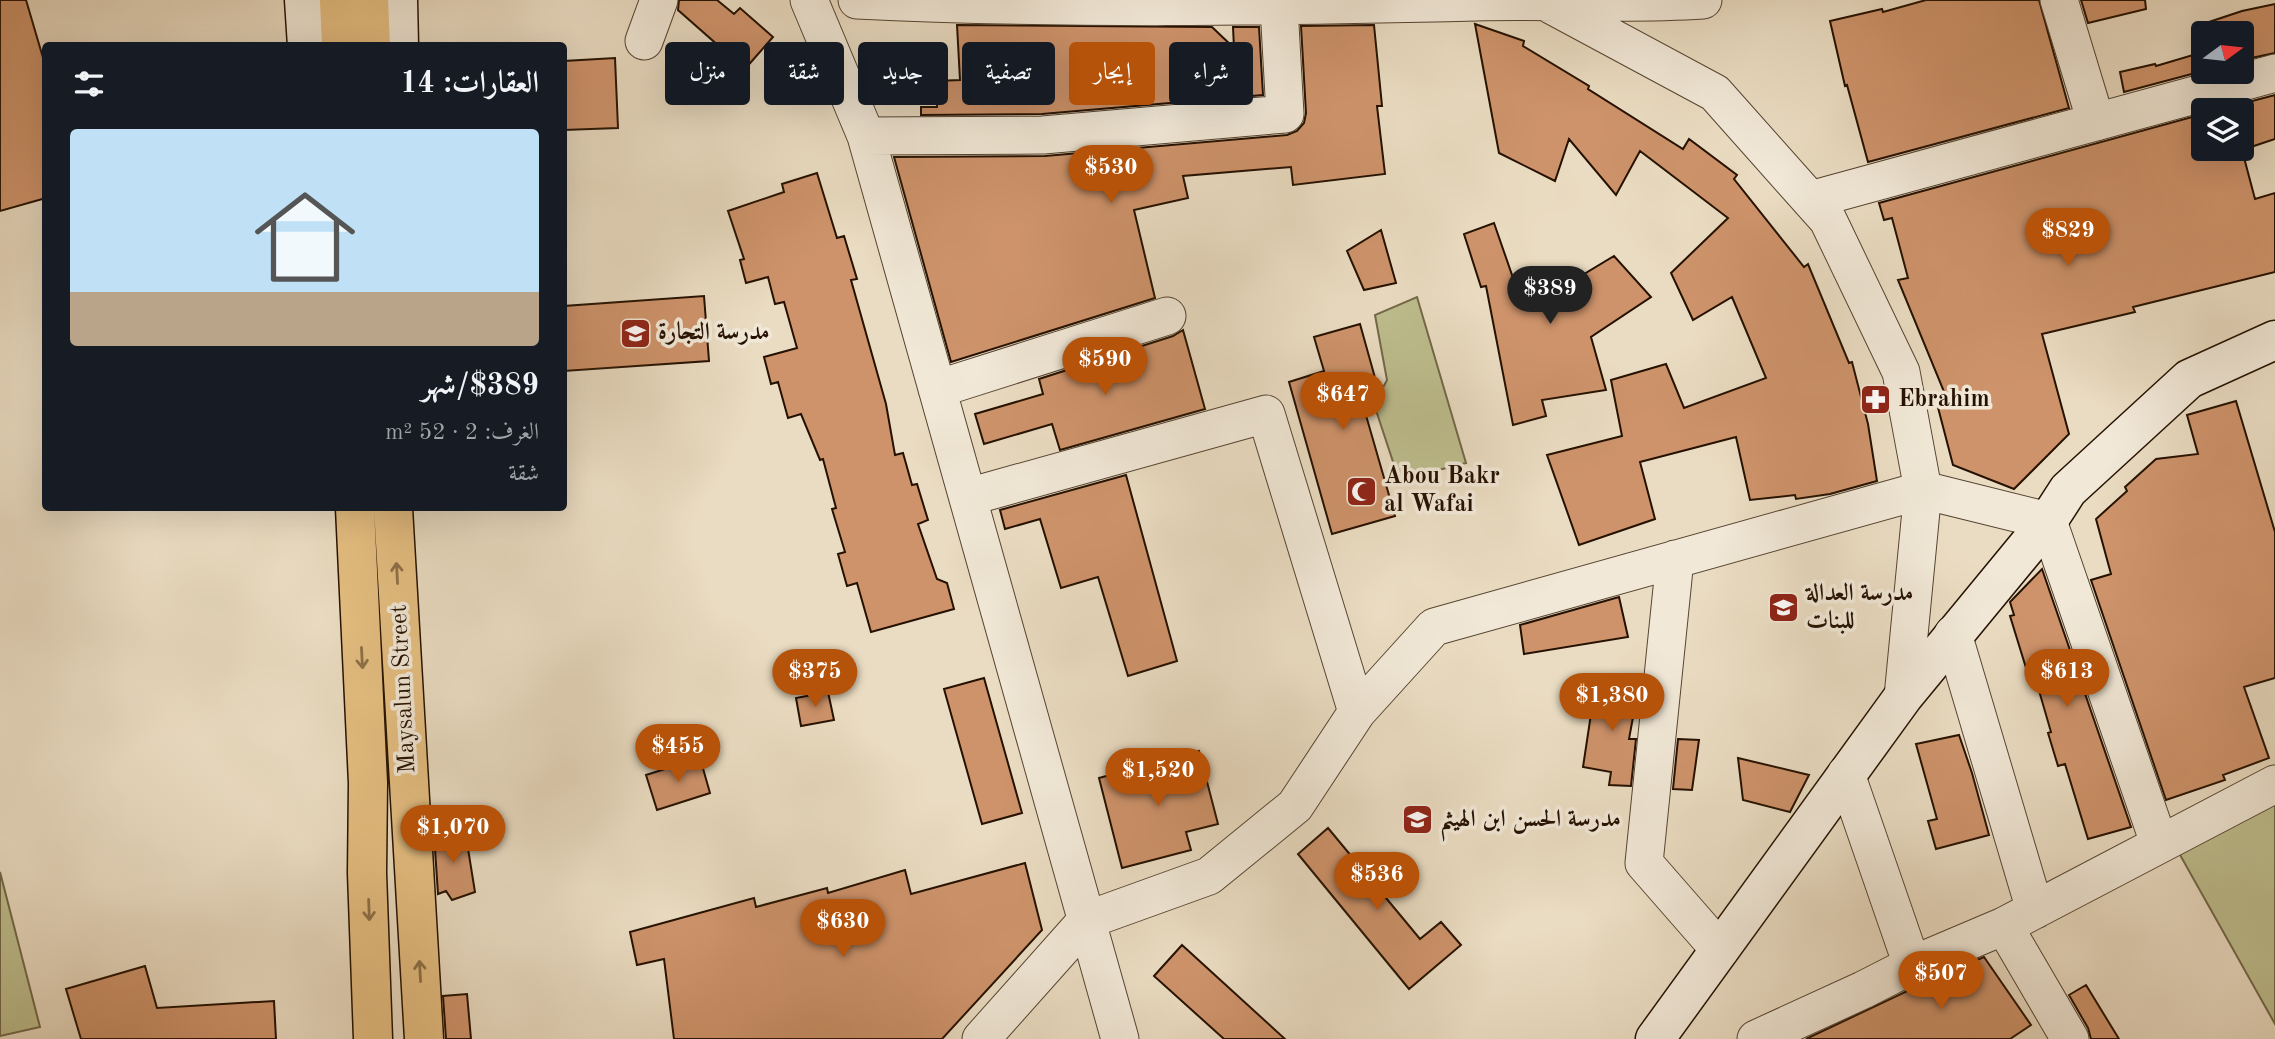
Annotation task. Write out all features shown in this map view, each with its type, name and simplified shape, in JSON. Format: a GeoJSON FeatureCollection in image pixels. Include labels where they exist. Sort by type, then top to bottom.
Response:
{"type":"FeatureCollection","features":[{"type":"Feature","properties":{"kind":"main road"},"geometry":{"type":"LineString","coordinates":[[304,0],[307,42]]}},
{"type":"Feature","properties":{"kind":"main road"},"geometry":{"type":"LineString","coordinates":[[339,0],[341,42]]}},
{"type":"Feature","properties":{"kind":"main road"},"geometry":{"type":"LineString","coordinates":[[369,0],[371,42]]}},
{"type":"Feature","properties":{"kind":"main road"},"geometry":{"type":"LineString","coordinates":[[398,0],[399,42]]}},
{"type":"Feature","properties":{"kind":"main road"},"geometry":{"type":"LineString","coordinates":[[1655,1039],[1903,697],[2048,521],[2068,490],[2189,379],[2275,340]]}},
{"type":"Feature","properties":{"kind":"main road","name":"Maysalun Street"},"geometry":{"type":"LineString","coordinates":[[355,511],[368,783],[367,873],[373,1039]]}},
{"type":"Feature","properties":{"kind":"main road","name":"Maysalun Street"},"geometry":{"type":"LineString","coordinates":[[393,511],[424,1039]]}},
{"type":"Feature","properties":{"kind":"main road"},"geometry":{"type":"LineString","coordinates":[[367,873],[415,870]]}},
{"type":"Feature","properties":{"kind":"street"},"geometry":{"type":"LineString","coordinates":[[644,41],[659,0]]}},
{"type":"Feature","properties":{"kind":"street"},"geometry":{"type":"LineString","coordinates":[[809,0],[866,136],[1120,1039]]}},
{"type":"Feature","properties":{"kind":"street"},"geometry":{"type":"LineString","coordinates":[[857,0],[919,3],[1279,6],[1542,0],[1652,4],[1703,0]]}},
{"type":"Feature","properties":{"kind":"street"},"geometry":{"type":"LineString","coordinates":[[1542,0],[1715,93],[1828,220],[1901,372],[1923,490],[1903,697]]}},
{"type":"Feature","properties":{"kind":"street"},"geometry":{"type":"LineString","coordinates":[[2059,0],[2096,122]]}},
{"type":"Feature","properties":{"kind":"street"},"geometry":{"type":"LineString","coordinates":[[866,136],[1043,135],[1285,114],[1279,6]]}},
{"type":"Feature","properties":{"kind":"street"},"geometry":{"type":"LineString","coordinates":[[1810,200],[2275,73]]}},
{"type":"Feature","properties":{"kind":"street"},"geometry":{"type":"LineString","coordinates":[[937,389],[1167,316]]}},
{"type":"Feature","properties":{"kind":"street"},"geometry":{"type":"LineString","coordinates":[[968,497],[1266,414],[1357,712]]}},
{"type":"Feature","properties":{"kind":"street"},"geometry":{"type":"LineString","coordinates":[[981,1039],[1087,919],[1209,876],[1295,806],[1357,712],[1434,626],[1923,490],[2048,521],[2159,843]]}},
{"type":"Feature","properties":{"kind":"street"},"geometry":{"type":"LineString","coordinates":[[1675,559],[1644,863],[1720,950]]}},
{"type":"Feature","properties":{"kind":"street"},"geometry":{"type":"LineString","coordinates":[[1953,634],[2019,918],[2070,1039]]}},
{"type":"Feature","properties":{"kind":"street"},"geometry":{"type":"LineString","coordinates":[[1846,775],[1912,965]]}},
{"type":"Feature","properties":{"kind":"street"},"geometry":{"type":"LineString","coordinates":[[1756,1039],[2019,918],[2275,783]]}},
{"type":"Feature","properties":{"kind":"green space"},"geometry":{"type":"Polygon","coordinates":[[[1417,297],[1466,463],[1399,480],[1374,404],[1387,380],[1375,315],[1417,297]]]}},
{"type":"Feature","properties":{"kind":"green space"},"geometry":{"type":"Polygon","coordinates":[[[2275,794],[2275,1024],[2175,846],[2275,794]]]}},
{"type":"Feature","properties":{"kind":"green space"},"geometry":{"type":"Polygon","coordinates":[[[0,872],[40,1027],[0,1036],[0,872]]]}},
{"type":"Feature","properties":{"kind":"building"},"geometry":{"type":"Polygon","coordinates":[[[0,0],[26,0],[42,54],[42,199],[0,211],[0,0]]]}},
{"type":"Feature","properties":{"kind":"building"},"geometry":{"type":"Polygon","coordinates":[[[679,0],[717,0],[734,14],[740,8],[773,37],[769,42],[764,42],[764,47],[750,63],[750,42],[714,42],[678,10],[679,0]]]}},
{"type":"Feature","properties":{"kind":"building"},"geometry":{"type":"Polygon","coordinates":[[[1926,0],[2039,0],[2069,108],[1868,162],[1847,85],[1845,86],[1830,21],[1882,9],[1883,12],[1926,0]]]}},
{"type":"Feature","properties":{"kind":"building"},"geometry":{"type":"Polygon","coordinates":[[[2081,0],[2145,0],[2146,9],[2088,23],[2081,0]]]}},
{"type":"Feature","properties":{"kind":"building"},"geometry":{"type":"Polygon","coordinates":[[[2275,4],[2275,53],[2254,57],[2254,21],[2212,21],[2275,4]]]}},
{"type":"Feature","properties":{"kind":"building"},"geometry":{"type":"Polygon","coordinates":[[[1475,24],[1524,41],[1523,46],[1683,149],[1689,139],[1737,175],[1734,179],[1804,267],[1808,264],[1849,363],[1852,362],[1868,424],[1877,481],[1830,494],[1796,499],[1795,495],[1750,500],[1736,437],[1640,462],[1655,519],[1579,545],[1547,455],[1622,436],[1611,380],[1666,364],[1684,408],[1766,378],[1732,297],[1693,320],[1671,273],[1728,218],[1640,151],[1616,195],[1569,139],[1555,181],[1499,153],[1475,24]]]}},
{"type":"Feature","properties":{"kind":"building"},"geometry":{"type":"Polygon","coordinates":[[[957,25],[1212,27],[1228,42],[1169,42],[1169,103],[1155,104],[1155,42],[1069,42],[1069,105],[1147,105],[1042,114],[921,115],[921,107],[948,105],[948,80],[960,80],[957,25]]]}},
{"type":"Feature","properties":{"kind":"building"},"geometry":{"type":"Polygon","coordinates":[[[1374,25],[1382,106],[1377,106],[1385,174],[1293,185],[1291,167],[1183,176],[1188,198],[1134,210],[1155,298],[951,362],[894,157],[1045,156],[1287,135],[1297,131],[1304,123],[1306,113],[1301,26],[1374,25]]]}},
{"type":"Feature","properties":{"kind":"building"},"geometry":{"type":"Polygon","coordinates":[[[1233,27],[1259,27],[1263,95],[1253,96],[1253,42],[1234,42],[1233,27]]]}},
{"type":"Feature","properties":{"kind":"building"},"geometry":{"type":"Polygon","coordinates":[[[2191,56],[2191,74],[2124,92],[2120,72],[2155,64],[2156,66],[2191,56]]]}},
{"type":"Feature","properties":{"kind":"building"},"geometry":{"type":"Polygon","coordinates":[[[615,58],[618,128],[567,130],[567,61],[615,58]]]}},
{"type":"Feature","properties":{"kind":"building"},"geometry":{"type":"Polygon","coordinates":[[[2275,95],[2275,139],[2254,146],[2254,101],[2275,95]]]}},
{"type":"Feature","properties":{"kind":"building"},"geometry":{"type":"Polygon","coordinates":[[[2191,117],[2191,161],[2245,161],[2255,199],[2275,193],[2275,272],[2133,307],[2135,312],[2042,334],[2069,434],[2014,489],[1953,465],[1935,396],[1945,394],[1898,280],[1908,278],[1892,218],[1884,220],[1879,203],[2191,117]]]}},
{"type":"Feature","properties":{"kind":"building"},"geometry":{"type":"Polygon","coordinates":[[[817,173],[837,238],[844,236],[857,279],[851,280],[886,404],[895,455],[903,453],[912,485],[917,484],[928,520],[918,524],[937,579],[947,583],[954,609],[871,632],[857,583],[847,586],[838,554],[845,552],[832,509],[836,508],[823,459],[820,460],[801,414],[788,418],[778,382],[771,384],[764,357],[797,348],[784,302],[775,304],[768,277],[746,283],[740,260],[744,259],[728,211],[784,192],[782,184],[817,173]]]}},
{"type":"Feature","properties":{"kind":"building"},"geometry":{"type":"Polygon","coordinates":[[[1494,223],[1520,298],[1574,280],[1614,256],[1651,297],[1591,337],[1606,390],[1542,400],[1546,416],[1513,425],[1486,286],[1481,287],[1464,234],[1494,223]]]}},
{"type":"Feature","properties":{"kind":"building"},"geometry":{"type":"Polygon","coordinates":[[[1381,230],[1396,283],[1364,290],[1347,251],[1381,230]]]}},
{"type":"Feature","properties":{"kind":"building","name":"مدرسة التجارة"},"geometry":{"type":"Polygon","coordinates":[[[704,296],[709,361],[567,371],[567,306],[704,296]]]}},
{"type":"Feature","properties":{"kind":"building"},"geometry":{"type":"Polygon","coordinates":[[[1360,324],[1379,392],[1361,398],[1395,516],[1332,534],[1289,382],[1324,371],[1314,337],[1360,324]]]}},
{"type":"Feature","properties":{"kind":"building"},"geometry":{"type":"Polygon","coordinates":[[[1183,330],[1205,409],[1060,450],[1052,424],[984,444],[975,414],[1043,394],[1039,379],[1173,336],[1183,330]]]}},
{"type":"Feature","properties":{"kind":"building"},"geometry":{"type":"Polygon","coordinates":[[[2236,401],[2275,532],[2275,678],[2244,687],[2269,758],[2223,775],[2225,780],[2166,800],[2091,580],[2111,574],[2096,519],[2127,491],[2125,487],[2156,459],[2198,454],[2187,415],[2236,401]]]}},
{"type":"Feature","properties":{"kind":"building"},"geometry":{"type":"Polygon","coordinates":[[[1126,475],[1177,661],[1128,676],[1098,577],[1061,588],[1040,519],[1005,529],[1000,510],[1126,475]]]}},
{"type":"Feature","properties":{"kind":"building"},"geometry":{"type":"Polygon","coordinates":[[[2042,569],[2131,827],[2088,839],[2065,764],[2058,766],[2033,670],[2027,671],[2010,616],[2014,615],[2010,602],[2042,569]]]}},
{"type":"Feature","properties":{"kind":"building"},"geometry":{"type":"Polygon","coordinates":[[[1619,597],[1628,637],[1524,654],[1520,625],[1619,597]]]}},
{"type":"Feature","properties":{"kind":"building"},"geometry":{"type":"Polygon","coordinates":[[[984,678],[1022,813],[982,824],[944,689],[984,678]]]}},
{"type":"Feature","properties":{"kind":"building"},"geometry":{"type":"Polygon","coordinates":[[[1596,681],[1638,690],[1629,739],[1636,739],[1631,786],[1609,785],[1611,772],[1583,767],[1596,681]]]}},
{"type":"Feature","properties":{"kind":"building"},"geometry":{"type":"Polygon","coordinates":[[[828,692],[834,720],[801,726],[796,698],[828,692]]]}},
{"type":"Feature","properties":{"kind":"building"},"geometry":{"type":"Polygon","coordinates":[[[1959,735],[1989,835],[1936,849],[1928,821],[1937,819],[1916,744],[1959,735]]]}},
{"type":"Feature","properties":{"kind":"building"},"geometry":{"type":"Polygon","coordinates":[[[1678,739],[1699,740],[1692,790],[1673,789],[1678,739]]]}},
{"type":"Feature","properties":{"kind":"building"},"geometry":{"type":"Polygon","coordinates":[[[1199,751],[1218,824],[1186,832],[1191,850],[1122,868],[1099,778],[1199,751]]]}},
{"type":"Feature","properties":{"kind":"building"},"geometry":{"type":"Polygon","coordinates":[[[700,758],[710,793],[657,810],[646,775],[700,758]]]}},
{"type":"Feature","properties":{"kind":"building"},"geometry":{"type":"Polygon","coordinates":[[[1738,758],[1809,775],[1790,812],[1743,800],[1738,758]]]}},
{"type":"Feature","properties":{"kind":"building"},"geometry":{"type":"Polygon","coordinates":[[[1328,828],[1420,939],[1441,922],[1461,945],[1409,989],[1298,854],[1328,828]]]}},
{"type":"Feature","properties":{"kind":"building"},"geometry":{"type":"Polygon","coordinates":[[[465,830],[475,892],[452,900],[446,891],[438,894],[434,834],[465,830]]]}},
{"type":"Feature","properties":{"kind":"building"},"geometry":{"type":"Polygon","coordinates":[[[1025,863],[1042,930],[942,1039],[674,1039],[664,959],[637,965],[630,932],[754,898],[756,907],[827,888],[828,893],[905,870],[911,894],[1025,863]]]}},
{"type":"Feature","properties":{"kind":"building"},"geometry":{"type":"Polygon","coordinates":[[[1182,945],[1285,1039],[1224,1039],[1154,976],[1182,945]]]}},
{"type":"Feature","properties":{"kind":"building"},"geometry":{"type":"Polygon","coordinates":[[[1984,957],[2031,1025],[2010,1039],[1806,1039],[1922,984],[1925,989],[1951,971],[1984,957]]]}},
{"type":"Feature","properties":{"kind":"building"},"geometry":{"type":"Polygon","coordinates":[[[145,966],[157,1008],[274,1001],[276,1039],[81,1039],[66,989],[145,966]]]}},
{"type":"Feature","properties":{"kind":"building"},"geometry":{"type":"Polygon","coordinates":[[[2086,985],[2119,1039],[2091,1039],[2088,1028],[2069,995],[2086,985]]]}},
{"type":"Feature","properties":{"kind":"building"},"geometry":{"type":"Polygon","coordinates":[[[467,994],[471,1039],[446,1039],[443,996],[467,994]]]}},
{"type":"Feature","properties":{"kind":"place","name":"مدرسة التجارة"},"geometry":{"type":"Point","coordinates":[635,333]}},
{"type":"Feature","properties":{"kind":"place","name":"Ebrahim"},"geometry":{"type":"Point","coordinates":[1875,400]}},
{"type":"Feature","properties":{"kind":"place","name":"Abou Bakr al Wafai"},"geometry":{"type":"Point","coordinates":[1361,491]}},
{"type":"Feature","properties":{"kind":"place","name":"مدرسة العدالة للبنات"},"geometry":{"type":"Point","coordinates":[1783,608]}},
{"type":"Feature","properties":{"kind":"place","name":"مدرسة الحسن ابن الهيثم"},"geometry":{"type":"Point","coordinates":[1417,820]}}]}
